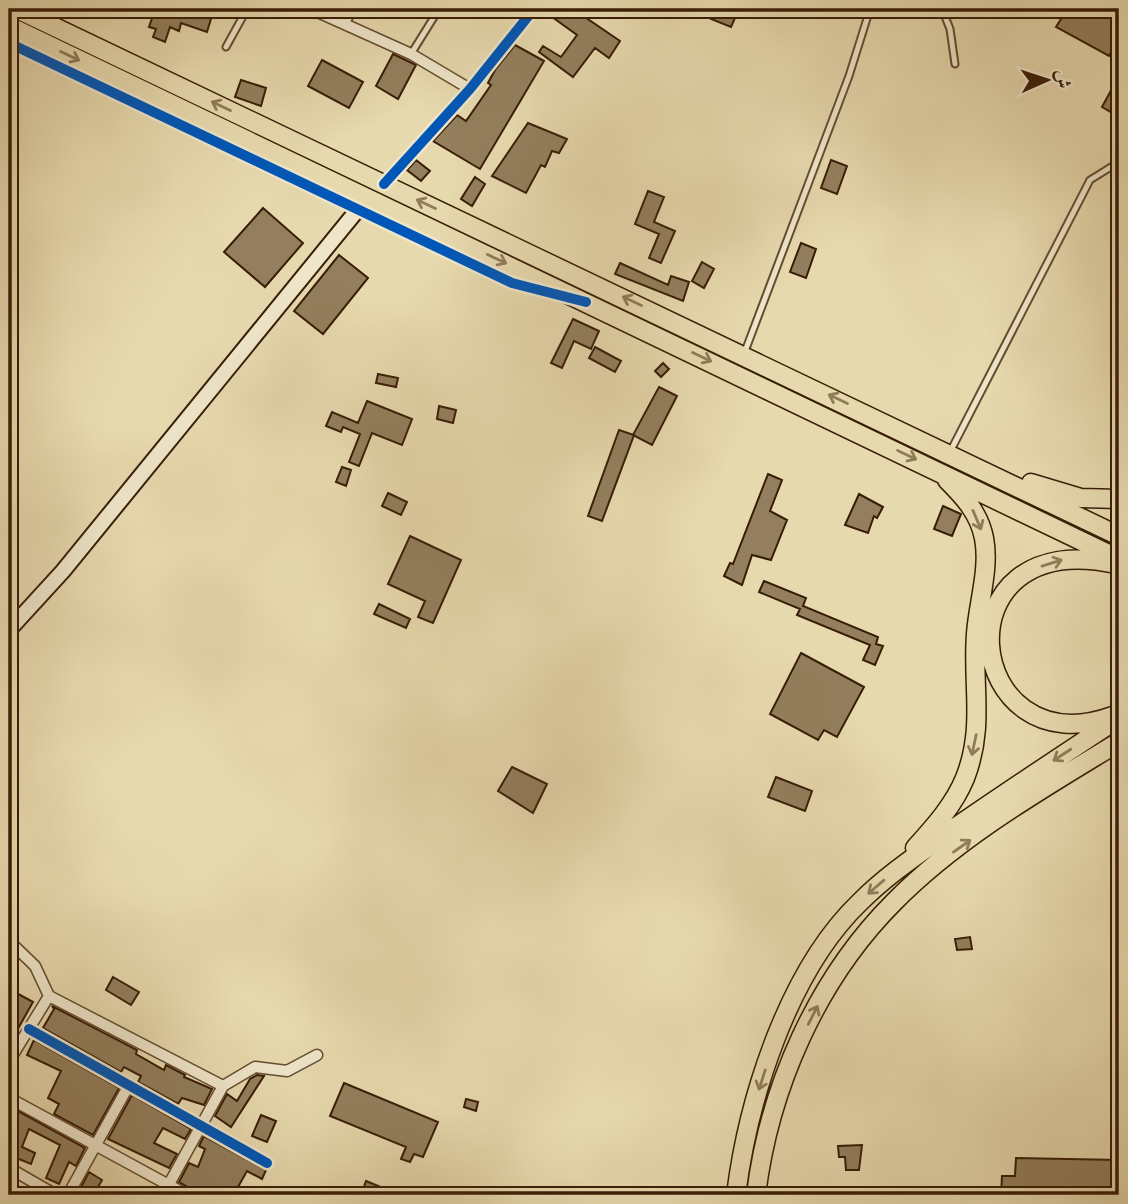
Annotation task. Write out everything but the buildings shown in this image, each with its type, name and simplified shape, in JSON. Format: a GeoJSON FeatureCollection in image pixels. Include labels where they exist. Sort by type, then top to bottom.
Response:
{"type":"FeatureCollection","features":[{"type":"Feature","properties":{"kind":"highway"},"geometry":{"type":"LineString","coordinates":[[17,9],[956,455],[1119,536]]}},
{"type":"Feature","properties":{"kind":"highway"},"geometry":{"type":"LineString","coordinates":[[9,26],[1119,559]]}},
{"type":"Feature","properties":{"kind":"highway"},"geometry":{"type":"LineString","coordinates":[[956,455],[1057,492],[1081,498],[1119,499]]}},
{"type":"Feature","properties":{"kind":"highway"},"geometry":{"type":"LineString","coordinates":[[899,868],[957,795],[970,762],[978,724],[975,636],[984,571],[984,539],[971,506],[934,468]]}},
{"type":"Feature","properties":{"kind":"highway"},"geometry":{"type":"LineString","coordinates":[[1119,565],[1077,558],[1038,567],[1016,580],[1000,596],[987,636],[990,657],[1000,681],[1014,700],[1029,712],[1046,720],[1084,724],[1119,716]]}},
{"type":"Feature","properties":{"kind":"highway"},"geometry":{"type":"LineString","coordinates":[[736,1195],[748,1123],[765,1068],[800,987],[821,950],[858,903],[899,868],[1119,716]]}},
{"type":"Feature","properties":{"kind":"highway"},"geometry":{"type":"LineString","coordinates":[[756,1195],[761,1155],[773,1106],[794,1051],[826,990],[863,938],[893,902],[933,867],[1072,770],[1119,742]]}},
{"type":"Feature","properties":{"kind":"highway"},"geometry":{"type":"LineString","coordinates":[[1072,770],[1119,754]]}},
{"type":"Feature","properties":{"kind":"main road"},"geometry":{"type":"LineString","coordinates":[[9,630],[64,571],[359,208]]}},
{"type":"Feature","properties":{"kind":"street"},"geometry":{"type":"LineString","coordinates":[[311,9],[411,54],[470,89]]}},
{"type":"Feature","properties":{"kind":"street"},"geometry":{"type":"LineString","coordinates":[[384,184],[470,89],[534,9]]}},
{"type":"Feature","properties":{"kind":"street"},"geometry":{"type":"LineString","coordinates":[[9,43],[512,283],[586,302]]}},
{"type":"Feature","properties":{"kind":"street"},"geometry":{"type":"LineString","coordinates":[[9,941],[35,966],[49,996],[223,1086]]}},
{"type":"Feature","properties":{"kind":"street"},"geometry":{"type":"LineString","coordinates":[[9,1061],[49,996]]}},
{"type":"Feature","properties":{"kind":"street"},"geometry":{"type":"LineString","coordinates":[[29,1029],[267,1163]]}},
{"type":"Feature","properties":{"kind":"street"},"geometry":{"type":"LineString","coordinates":[[163,1195],[203,1127],[223,1086],[255,1068],[287,1071],[317,1055]]}},
{"type":"Feature","properties":{"kind":"street"},"geometry":{"type":"LineString","coordinates":[[68,1195],[129,1085]]}},
{"type":"Feature","properties":{"kind":"street"},"geometry":{"type":"LineString","coordinates":[[9,1098],[187,1195]]}},
{"type":"Feature","properties":{"kind":"street"},"geometry":{"type":"LineString","coordinates":[[9,1168],[56,1195]]}},
{"type":"Feature","properties":{"kind":"lane"},"geometry":{"type":"LineString","coordinates":[[226,47],[247,9]]}},
{"type":"Feature","properties":{"kind":"lane"},"geometry":{"type":"LineString","coordinates":[[346,24],[354,9]]}},
{"type":"Feature","properties":{"kind":"lane"},"geometry":{"type":"LineString","coordinates":[[411,54],[439,9]]}},
{"type":"Feature","properties":{"kind":"lane"},"geometry":{"type":"LineString","coordinates":[[744,355],[849,76],[870,9]]}},
{"type":"Feature","properties":{"kind":"lane"},"geometry":{"type":"LineString","coordinates":[[942,9],[950,29],[955,64]]}},
{"type":"Feature","properties":{"kind":"lane"},"geometry":{"type":"LineString","coordinates":[[956,455],[1090,180],[1119,162]]}},
{"type":"Feature","properties":{"kind":"cycle path"},"geometry":{"type":"LineString","coordinates":[[384,184],[470,89],[534,9]]}},
{"type":"Feature","properties":{"kind":"cycle path"},"geometry":{"type":"LineString","coordinates":[[9,43],[512,283],[586,302]]}},
{"type":"Feature","properties":{"kind":"cycle path"},"geometry":{"type":"LineString","coordinates":[[29,1029],[267,1163]]}}]}
